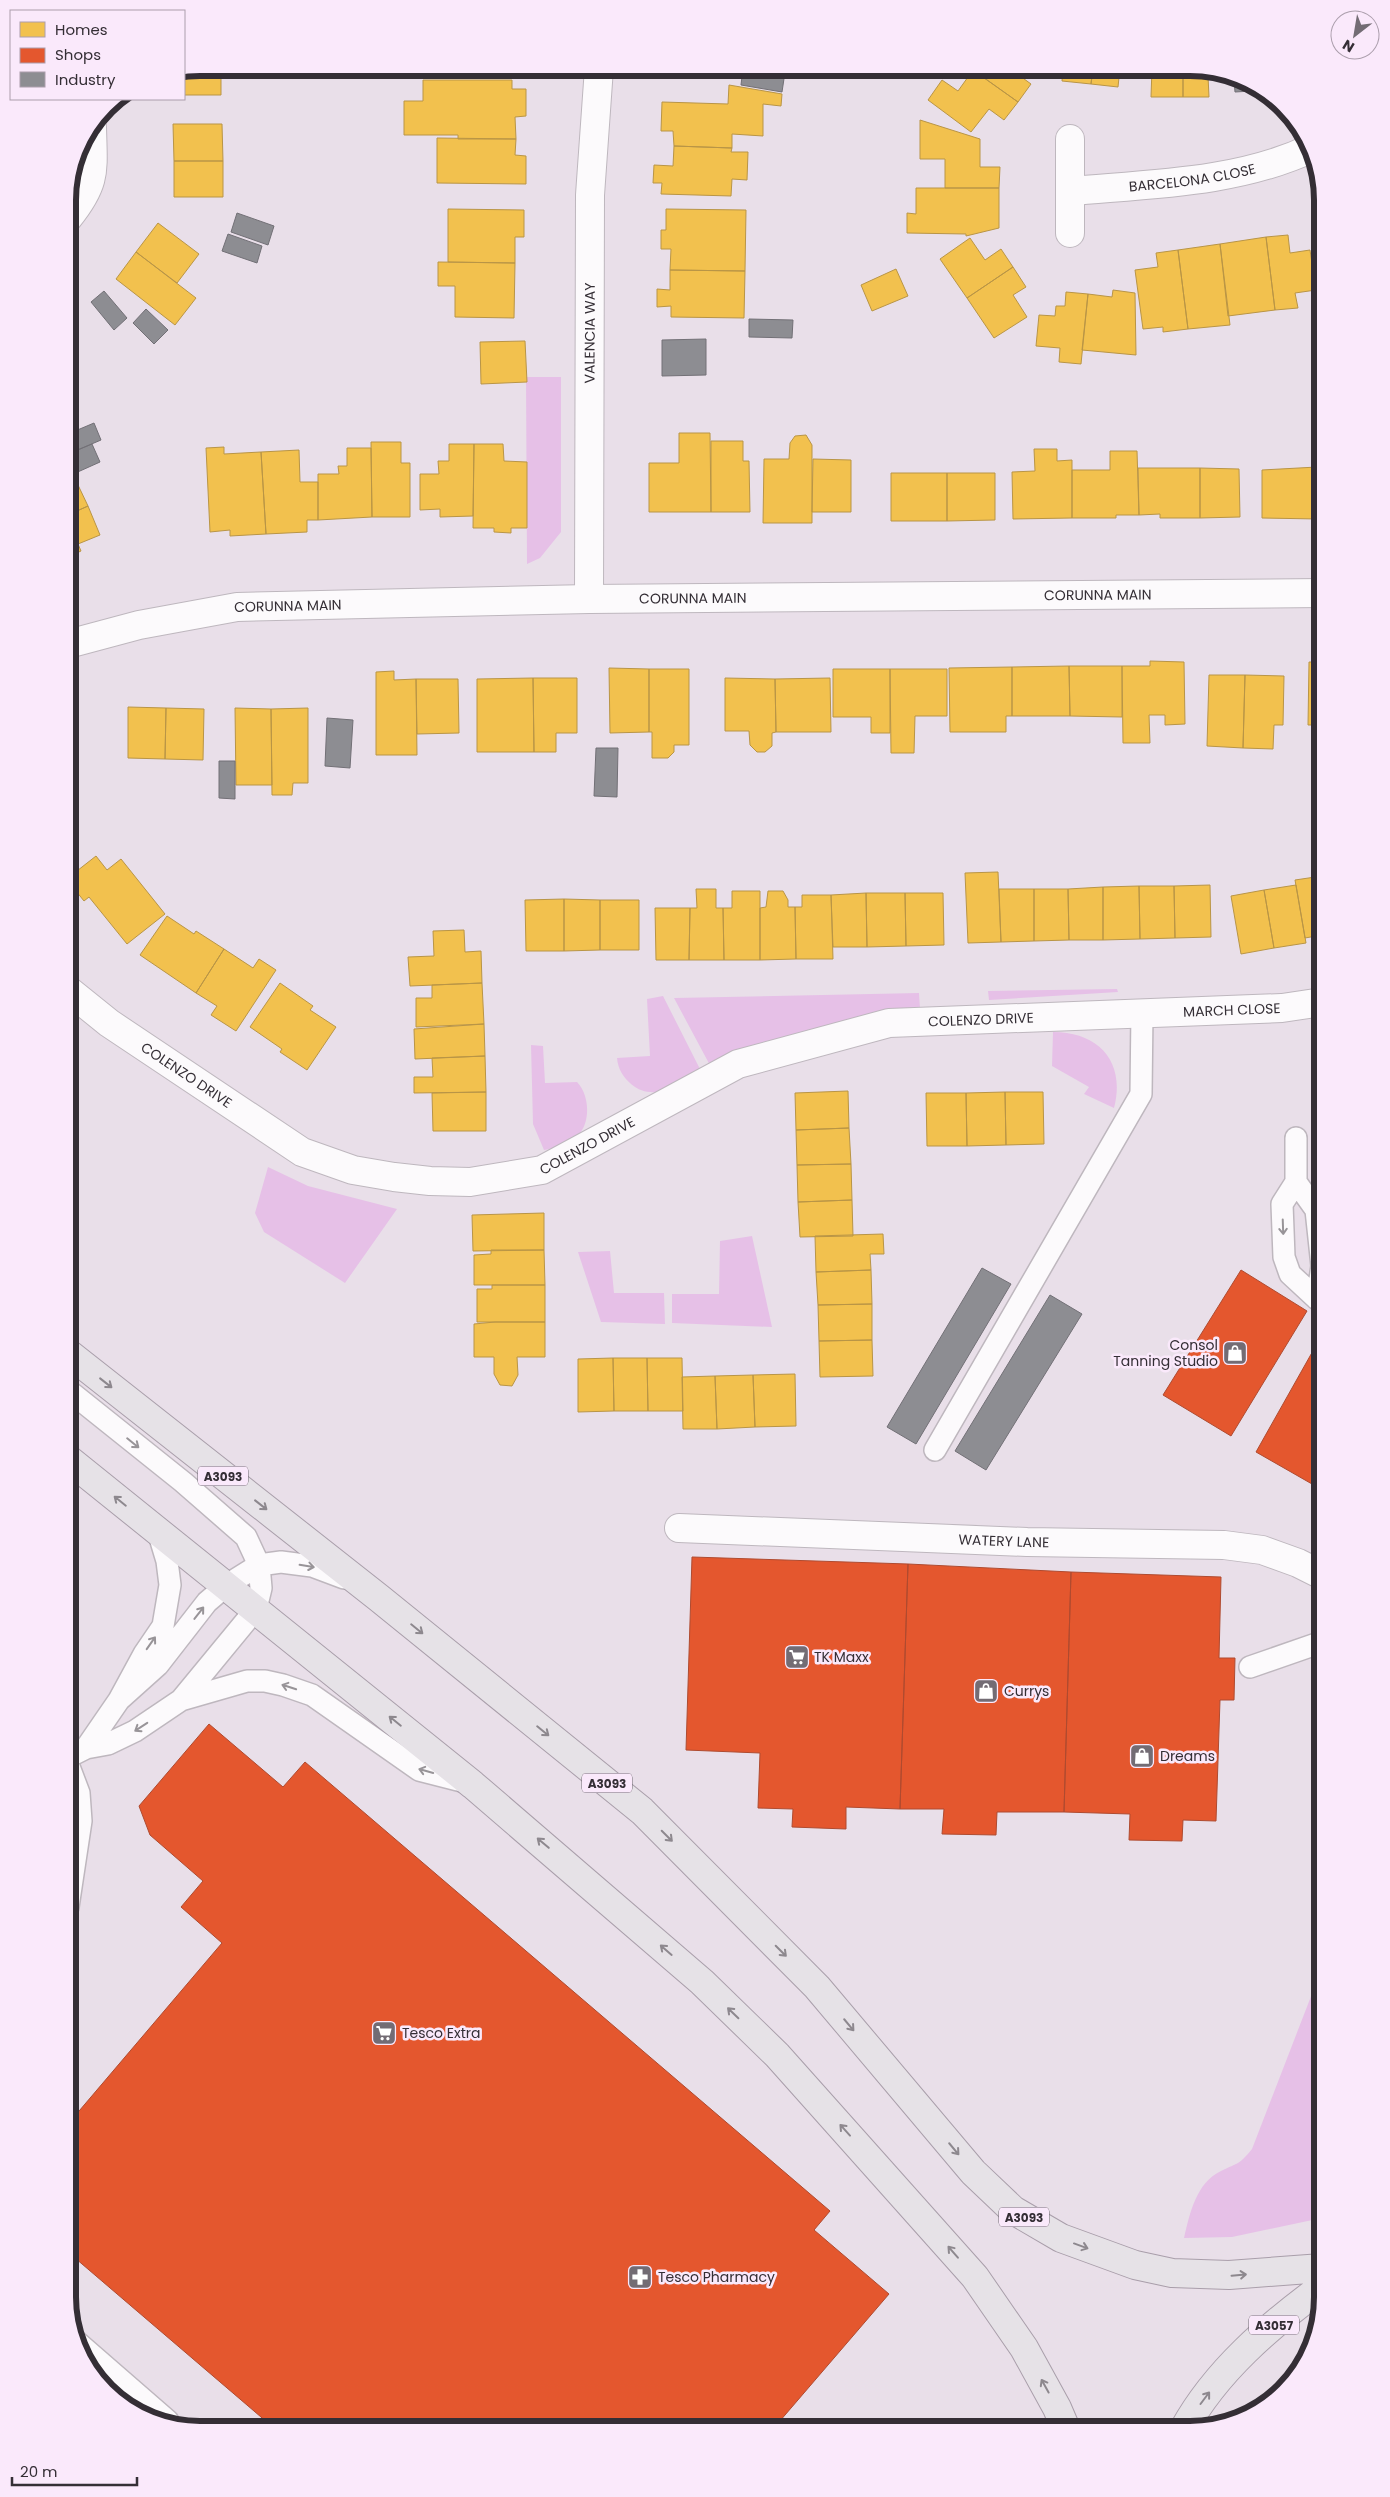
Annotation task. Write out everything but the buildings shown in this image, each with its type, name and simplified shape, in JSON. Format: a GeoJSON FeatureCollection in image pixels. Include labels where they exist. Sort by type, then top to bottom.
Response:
{"type":"FeatureCollection","features":[{"type":"Feature","properties":{"kind":"main road","name":"A3093"},"geometry":{"type":"LineString","coordinates":[[76,1360],[379,1598],[642,1811],[818,1987],[973,2172],[1013,2210],[1061,2238],[1135,2266],[1172,2273],[1230,2275],[1314,2269]]}},
{"type":"Feature","properties":{"kind":"main road"},"geometry":{"type":"LineString","coordinates":[[76,1466],[473,1784],[702,1982],[777,2055],[976,2277],[1024,2348],[1062,2421]]}},
{"type":"Feature","properties":{"kind":"main road","name":"A3057"},"geometry":{"type":"LineString","coordinates":[[1190,2421],[1206,2396],[1229,2368],[1262,2335],[1314,2293]]}},
{"type":"Feature","properties":{"kind":"street","name":"VALENCIA WAY"},"geometry":{"type":"LineString","coordinates":[[590,599],[590,195],[598,76]]}},
{"type":"Feature","properties":{"kind":"street"},"geometry":{"type":"LineString","coordinates":[[1070,139],[1070,232]]}},
{"type":"Feature","properties":{"kind":"street"},"geometry":{"type":"LineString","coordinates":[[77,207],[85,197],[93,174],[92,140]]}},
{"type":"Feature","properties":{"kind":"street","name":"BARCELONA CLOSE"},"geometry":{"type":"LineString","coordinates":[[1071,191],[1173,182],[1228,173],[1266,166],[1303,151]]}},
{"type":"Feature","properties":{"kind":"street","name":"CORUNNA MAIN"},"geometry":{"type":"LineString","coordinates":[[77,642],[139,625],[237,607],[590,599],[1314,593]]}},
{"type":"Feature","properties":{"kind":"street","name":"COLENZO DRIVE"},"geometry":{"type":"LineString","coordinates":[[77,997],[109,1023],[302,1152],[353,1170],[430,1181],[470,1182],[542,1170],[738,1064],[889,1023],[1142,1012]]}},
{"type":"Feature","properties":{"kind":"street","name":"MARCH CLOSE"},"geometry":{"type":"LineString","coordinates":[[1142,1012],[1282,1008],[1314,1003]]}},
{"type":"Feature","properties":{"kind":"street","name":"WATERY LANE"},"geometry":{"type":"LineString","coordinates":[[679,1528],[1027,1542],[1224,1545],[1262,1550],[1314,1571]]}},
{"type":"Feature","properties":{"kind":"lane"},"geometry":{"type":"LineString","coordinates":[[935,1450],[1141,1094],[1142,1012]]}},
{"type":"Feature","properties":{"kind":"lane"},"geometry":{"type":"LineString","coordinates":[[1296,1138],[1296,1182],[1282,1204],[1284,1257],[1290,1274],[1314,1295]]}},
{"type":"Feature","properties":{"kind":"lane"},"geometry":{"type":"LineString","coordinates":[[1296,1182],[1314,1207]]}},
{"type":"Feature","properties":{"kind":"lane"},"geometry":{"type":"LineString","coordinates":[[76,1397],[183,1482],[246,1537],[259,1565],[261,1588],[256,1609],[181,1700],[135,1731],[108,1744],[77,1752]]}},
{"type":"Feature","properties":{"kind":"lane"},"geometry":{"type":"LineString","coordinates":[[77,1752],[118,1700],[144,1654],[163,1626],[168,1610],[170,1586],[168,1569],[158,1531]]}},
{"type":"Feature","properties":{"kind":"lane"},"geometry":{"type":"LineString","coordinates":[[118,1700],[158,1665],[207,1602],[226,1585],[259,1565],[281,1562],[312,1566],[340,1576],[379,1598]]}},
{"type":"Feature","properties":{"kind":"lane"},"geometry":{"type":"LineString","coordinates":[[1250,1667],[1314,1645]]}},
{"type":"Feature","properties":{"kind":"lane"},"geometry":{"type":"LineString","coordinates":[[181,1700],[247,1681],[265,1681],[283,1685],[312,1695],[342,1714],[419,1770],[473,1784]]}},
{"type":"Feature","properties":{"kind":"lane"},"geometry":{"type":"LineString","coordinates":[[76,1786],[79,1793],[81,1821],[76,1852]]}},
{"type":"Feature","properties":{"kind":"lane"},"geometry":{"type":"LineString","coordinates":[[90,2354],[160,2414]]}},
{"type":"Feature","properties":{"kind":"shaded area"},"geometry":{"type":"Polygon","coordinates":[[[526,377],[561,377],[561,532],[540,558],[527,564],[526,377]]]}},
{"type":"Feature","properties":{"kind":"shaded area"},"geometry":{"type":"Polygon","coordinates":[[[1117,989],[1118,992],[989,1000],[988,991],[1117,989]]]}},
{"type":"Feature","properties":{"kind":"shaded area"},"geometry":{"type":"Polygon","coordinates":[[[919,993],[920,1009],[712,1069],[674,998],[919,993]]]}},
{"type":"Feature","properties":{"kind":"shaded area"},"geometry":{"type":"Polygon","coordinates":[[[663,996],[703,1075],[667,1090],[648,1092],[631,1084],[623,1076],[617,1058],[650,1056],[647,999],[663,996]]]}},
{"type":"Feature","properties":{"kind":"shaded area"},"geometry":{"type":"Polygon","coordinates":[[[1053,1032],[1069,1033],[1084,1037],[1096,1044],[1105,1053],[1112,1064],[1116,1077],[1117,1092],[1114,1108],[1084,1094],[1089,1087],[1052,1066],[1053,1032]]]}},
{"type":"Feature","properties":{"kind":"shaded area"},"geometry":{"type":"Polygon","coordinates":[[[531,1045],[543,1046],[545,1083],[577,1082],[584,1094],[587,1109],[585,1124],[577,1136],[562,1145],[544,1150],[533,1124],[531,1045]]]}},
{"type":"Feature","properties":{"kind":"shaded area"},"geometry":{"type":"Polygon","coordinates":[[[268,1167],[308,1186],[397,1209],[345,1283],[264,1232],[255,1213],[268,1167]]]}},
{"type":"Feature","properties":{"kind":"shaded area"},"geometry":{"type":"Polygon","coordinates":[[[752,1236],[772,1327],[672,1323],[672,1294],[719,1294],[720,1241],[752,1236]]]}},
{"type":"Feature","properties":{"kind":"shaded area"},"geometry":{"type":"Polygon","coordinates":[[[610,1251],[614,1293],[664,1293],[665,1324],[601,1322],[578,1252],[610,1251]]]}},
{"type":"Feature","properties":{"kind":"shaded area"},"geometry":{"type":"Polygon","coordinates":[[[1314,1989],[1314,2220],[1232,2237],[1184,2238],[1195,2200],[1206,2183],[1212,2176],[1241,2161],[1252,2149],[1314,1989]]]}},
{"type":"Feature","properties":{"kind":"place","name":"Consol Tanning Studio"},"geometry":{"type":"Point","coordinates":[1235,1353]}},
{"type":"Feature","properties":{"kind":"place","name":"TK Maxx"},"geometry":{"type":"Point","coordinates":[797,1657]}},
{"type":"Feature","properties":{"kind":"place","name":"Currys"},"geometry":{"type":"Point","coordinates":[986,1691]}},
{"type":"Feature","properties":{"kind":"place","name":"Dreams"},"geometry":{"type":"Point","coordinates":[1142,1756]}},
{"type":"Feature","properties":{"kind":"place","name":"Tesco Extra"},"geometry":{"type":"Point","coordinates":[384,2033]}},
{"type":"Feature","properties":{"kind":"place","name":"Tesco Pharmacy"},"geometry":{"type":"Point","coordinates":[640,2277]}}]}
